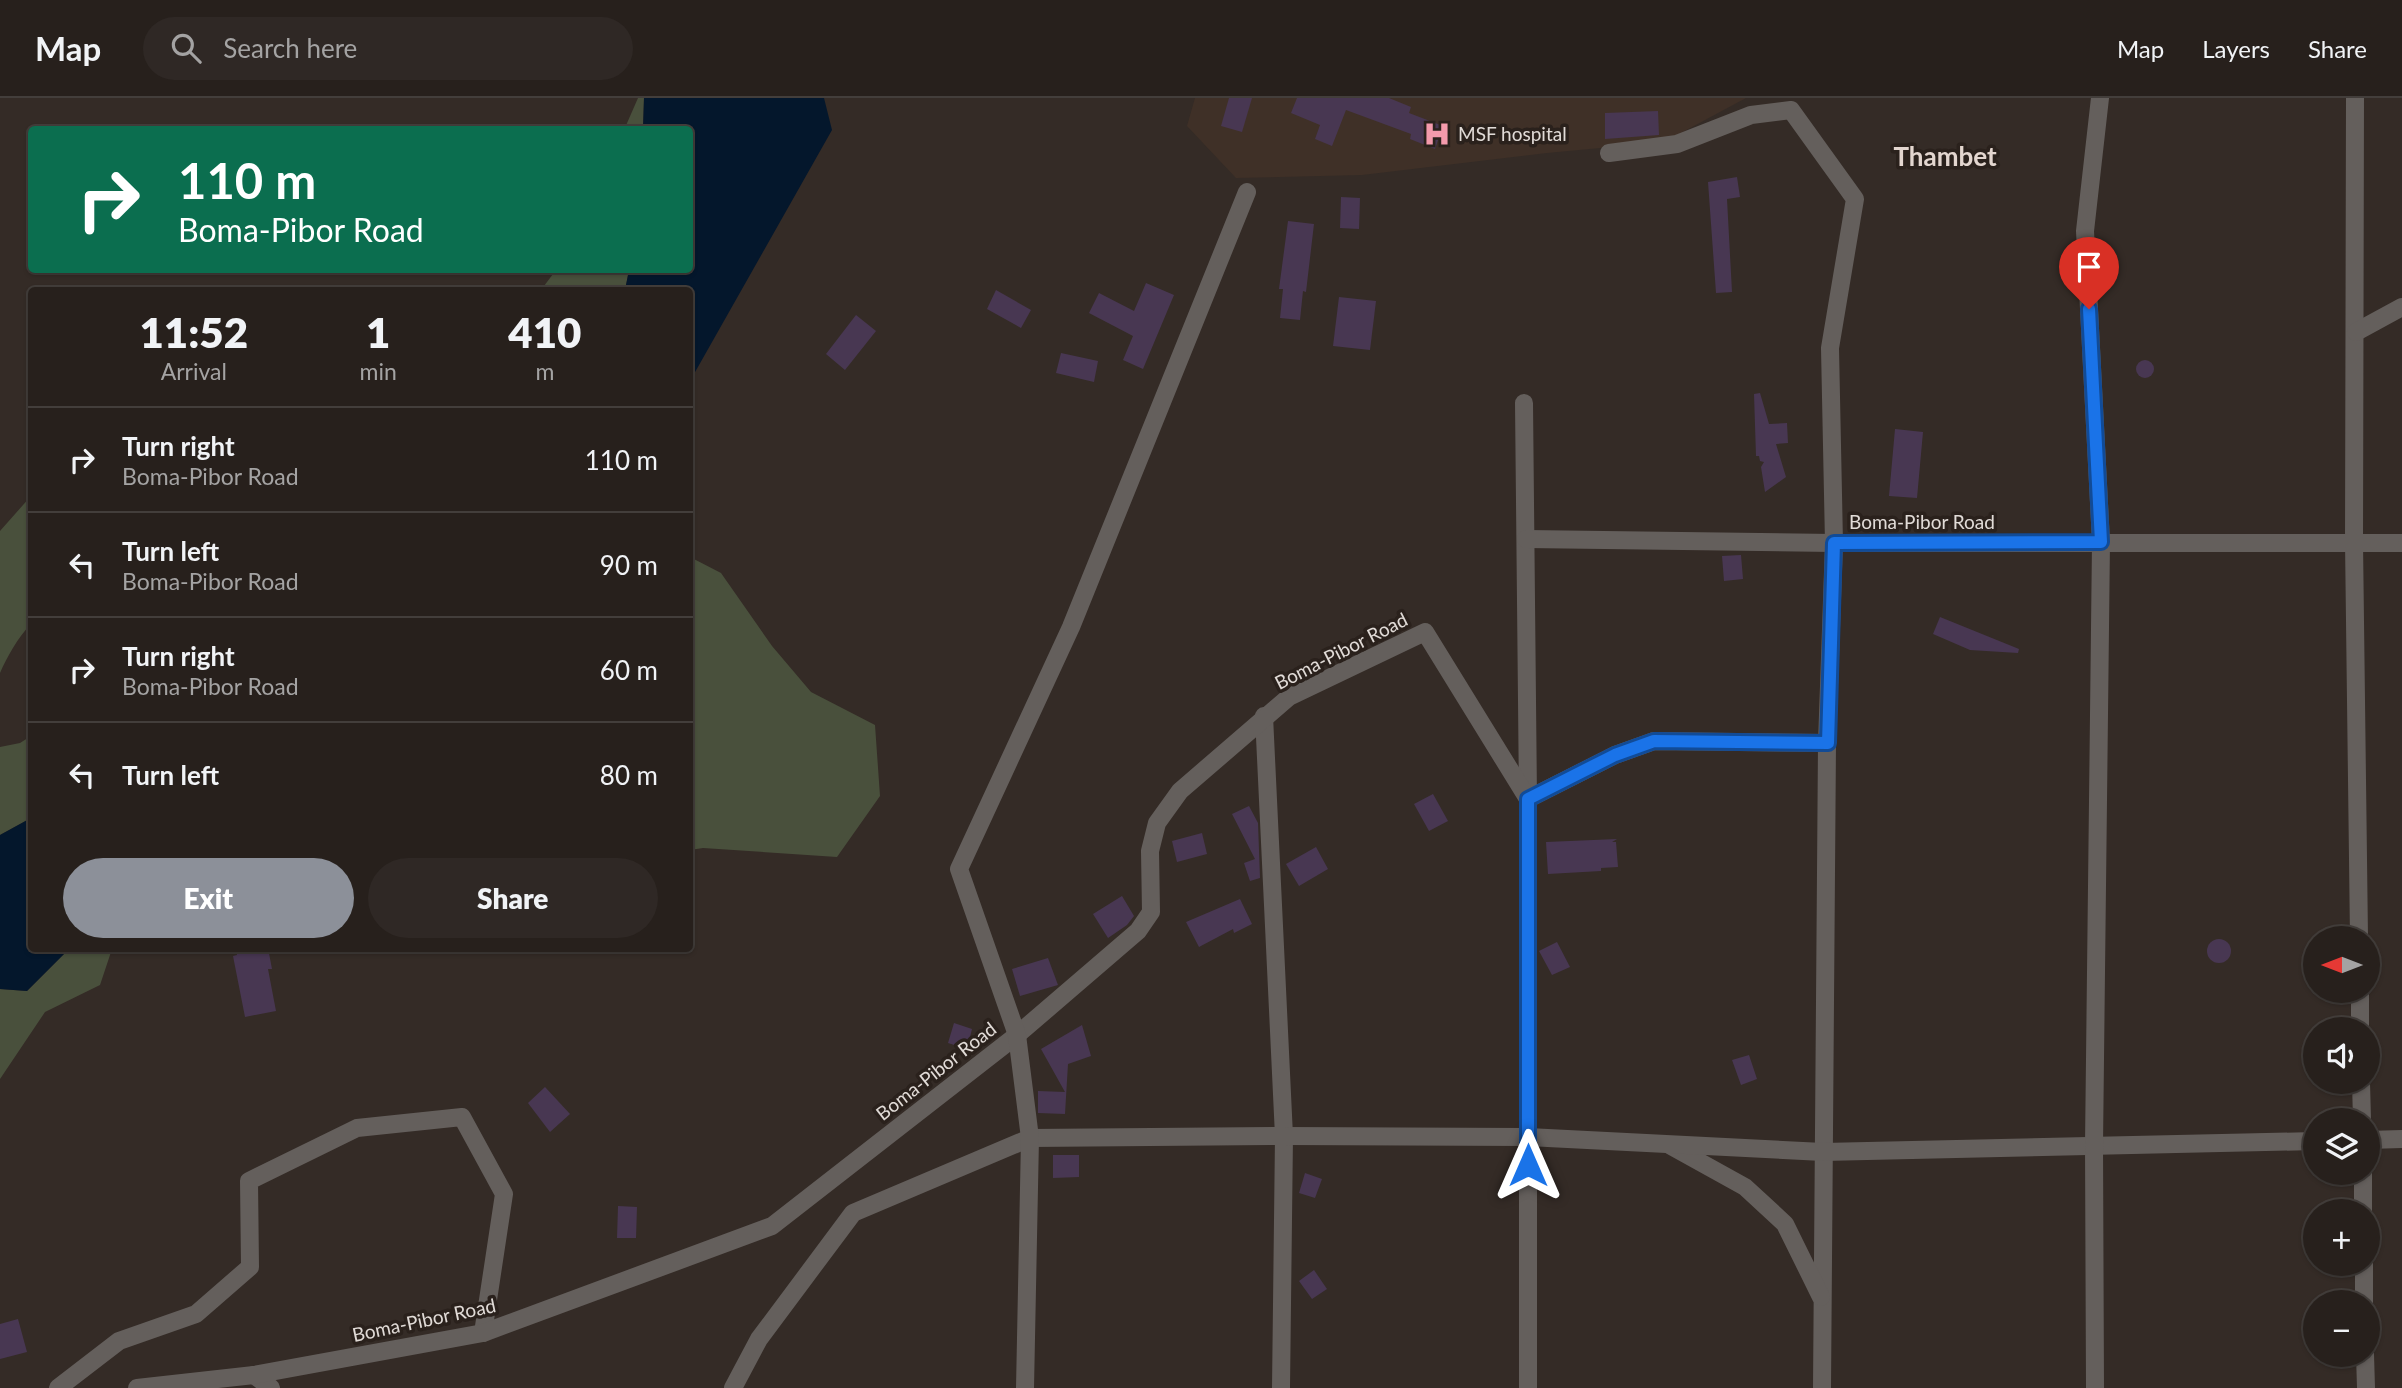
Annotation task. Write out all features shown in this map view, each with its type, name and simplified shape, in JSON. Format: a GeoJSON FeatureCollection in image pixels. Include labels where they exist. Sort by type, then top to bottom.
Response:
{"type":"FeatureCollection","features":[{"type":"Feature","properties":{"kind":"street"},"geometry":{"type":"LineString","coordinates":[[2095,1388],[2094,1145],[2101,542],[2085,231],[2100,98]]}},
{"type":"Feature","properties":{"kind":"street"},"geometry":{"type":"LineString","coordinates":[[2356,98],[2354,542],[2359,926]]}},
{"type":"Feature","properties":{"kind":"street"},"geometry":{"type":"LineString","coordinates":[[1526,539],[1834,543],[1830,348],[1855,199],[1791,110],[1751,115],[1677,144],[1609,153]]}},
{"type":"Feature","properties":{"kind":"street"},"geometry":{"type":"LineString","coordinates":[[1025,1388],[1030,1138],[1017,1035],[959,869],[1071,627],[1247,192]]}},
{"type":"Feature","properties":{"kind":"street"},"geometry":{"type":"LineString","coordinates":[[2356,332],[2402,307]]}},
{"type":"Feature","properties":{"kind":"street"},"geometry":{"type":"LineString","coordinates":[[1524,402],[1528,799],[1528,1388]]}},
{"type":"Feature","properties":{"kind":"street","name":"Boma-Pibor Road"},"geometry":{"type":"LineString","coordinates":[[1822,1388],[1828,743],[1834,543],[2402,543]]}},
{"type":"Feature","properties":{"kind":"street","name":"Boma-Pibor Road"},"geometry":{"type":"LineString","coordinates":[[137,1388],[254,1375],[483,1333],[772,1226],[1017,1035],[1139,931],[1151,912],[1150,851],[1157,823],[1180,791],[1289,697],[1426,632],[1528,799]]}},
{"type":"Feature","properties":{"kind":"street"},"geometry":{"type":"LineString","coordinates":[[1264,716],[1284,1136],[1281,1388]]}},
{"type":"Feature","properties":{"kind":"street"},"geometry":{"type":"LineString","coordinates":[[1528,799],[1615,755],[1654,741],[1828,743]]}},
{"type":"Feature","properties":{"kind":"street"},"geometry":{"type":"LineString","coordinates":[[58,1388],[119,1341],[196,1314],[250,1266],[249,1181],[357,1128],[462,1117],[504,1194],[483,1333]]}},
{"type":"Feature","properties":{"kind":"street"},"geometry":{"type":"LineString","coordinates":[[733,1388],[759,1339],[853,1213],[1030,1138],[1528,1137],[1823,1152],[2303,1141]]}},
{"type":"Feature","properties":{"kind":"street"},"geometry":{"type":"LineString","coordinates":[[2380,1140],[2402,1139]]}},
{"type":"Feature","properties":{"kind":"street"},"geometry":{"type":"LineString","coordinates":[[1667,1144],[1745,1187],[1785,1224],[1822,1300]]}},
{"type":"Feature","properties":{"kind":"street"},"geometry":{"type":"LineString","coordinates":[[2365,1367],[2366,1388]]}},
{"type":"Feature","properties":{"kind":"street"},"geometry":{"type":"LineString","coordinates":[[254,1375],[271,1388]]}},
{"type":"Feature","properties":{"kind":"shaded area","name":"MSF hospital"},"geometry":{"type":"Polygon","coordinates":[[[1195,98],[1746,98],[1664,142],[1362,175],[1236,178],[1187,126],[1195,98]]]}},
{"type":"Feature","properties":{"kind":"green space"},"geometry":{"type":"Polygon","coordinates":[[[638,98],[644,98],[643,126],[626,126],[638,98]]]}},
{"type":"Feature","properties":{"kind":"green space"},"geometry":{"type":"Polygon","coordinates":[[[554,273],[628,273],[626,287],[543,287],[554,273]]]}},
{"type":"Feature","properties":{"kind":"green space"},"geometry":{"type":"Polygon","coordinates":[[[28,499],[28,628],[13,647],[0,673],[0,531],[28,499]]]}},
{"type":"Feature","properties":{"kind":"green space"},"geometry":{"type":"Polygon","coordinates":[[[693,559],[721,573],[772,646],[811,692],[875,725],[880,796],[837,857],[693,850],[693,559]]]}},
{"type":"Feature","properties":{"kind":"green space"},"geometry":{"type":"Polygon","coordinates":[[[28,738],[28,820],[0,835],[0,747],[20,743],[28,738]]]}},
{"type":"Feature","properties":{"kind":"green space"},"geometry":{"type":"Polygon","coordinates":[[[66,952],[111,952],[100,985],[45,1012],[0,1079],[0,989],[27,991],[66,952]]]}},
{"type":"Feature","properties":{"kind":"water"},"geometry":{"type":"Polygon","coordinates":[[[644,98],[824,98],[832,130],[693,376],[693,287],[626,287],[628,273],[693,273],[693,126],[643,126],[644,98]]]}},
{"type":"Feature","properties":{"kind":"water"},"geometry":{"type":"Polygon","coordinates":[[[28,820],[28,952],[66,952],[27,991],[0,989],[0,835],[28,820]]]}},
{"type":"Feature","properties":{"kind":"building"},"geometry":{"type":"Polygon","coordinates":[[[1229,98],[1252,98],[1242,132],[1221,126],[1229,98]]]}},
{"type":"Feature","properties":{"kind":"building"},"geometry":{"type":"Polygon","coordinates":[[[1297,98],[1389,98],[1411,107],[1409,113],[1443,126],[1435,149],[1410,139],[1411,134],[1346,110],[1332,146],[1315,139],[1320,125],[1291,113],[1297,98]]]}},
{"type":"Feature","properties":{"kind":"building"},"geometry":{"type":"Polygon","coordinates":[[[1658,111],[1659,135],[1605,139],[1605,113],[1658,111]]]}},
{"type":"Feature","properties":{"kind":"building"},"geometry":{"type":"Polygon","coordinates":[[[1737,177],[1740,197],[1727,199],[1732,292],[1716,293],[1708,182],[1737,177]]]}},
{"type":"Feature","properties":{"kind":"building"},"geometry":{"type":"Polygon","coordinates":[[[1341,197],[1360,198],[1359,229],[1340,228],[1341,197]]]}},
{"type":"Feature","properties":{"kind":"building"},"geometry":{"type":"Polygon","coordinates":[[[1288,221],[1314,224],[1300,320],[1280,318],[1283,289],[1279,289],[1288,221]]]}},
{"type":"Feature","properties":{"kind":"building"},"geometry":{"type":"Polygon","coordinates":[[[1146,283],[1174,295],[1143,369],[1123,360],[1133,336],[1089,313],[1099,293],[1134,311],[1146,283]]]}},
{"type":"Feature","properties":{"kind":"building"},"geometry":{"type":"Polygon","coordinates":[[[996,290],[1031,310],[1021,328],[987,309],[996,290]]]}},
{"type":"Feature","properties":{"kind":"building"},"geometry":{"type":"Polygon","coordinates":[[[1339,297],[1376,301],[1370,350],[1333,346],[1339,297]]]}},
{"type":"Feature","properties":{"kind":"building"},"geometry":{"type":"Polygon","coordinates":[[[856,315],[876,331],[845,370],[826,354],[856,315]]]}},
{"type":"Feature","properties":{"kind":"building"},"geometry":{"type":"Polygon","coordinates":[[[1061,353],[1098,361],[1094,382],[1056,373],[1061,353]]]}},
{"type":"Feature","properties":{"kind":"building"},"geometry":{"type":"Polygon","coordinates":[[[2145,360],[2153,365],[2154,369],[2149,377],[2145,378],[2137,373],[2136,369],[2141,361],[2145,360]]]}},
{"type":"Feature","properties":{"kind":"building"},"geometry":{"type":"Polygon","coordinates":[[[1760,393],[1769,424],[1787,423],[1788,443],[1776,444],[1786,477],[1765,492],[1761,467],[1764,462],[1756,456],[1754,394],[1760,393]]]}},
{"type":"Feature","properties":{"kind":"building"},"geometry":{"type":"Polygon","coordinates":[[[1895,429],[1923,432],[1917,498],[1889,496],[1895,429]]]}},
{"type":"Feature","properties":{"kind":"building"},"geometry":{"type":"Polygon","coordinates":[[[1741,555],[1743,579],[1724,581],[1722,556],[1741,555]]]}},
{"type":"Feature","properties":{"kind":"building"},"geometry":{"type":"Polygon","coordinates":[[[1940,617],[2019,649],[2018,653],[1970,650],[1933,634],[1940,617]]]}},
{"type":"Feature","properties":{"kind":"building"},"geometry":{"type":"Polygon","coordinates":[[[1433,794],[1448,821],[1429,831],[1414,804],[1433,794]]]}},
{"type":"Feature","properties":{"kind":"building"},"geometry":{"type":"Polygon","coordinates":[[[1249,806],[1258,823],[1260,878],[1250,881],[1244,863],[1255,859],[1232,814],[1249,806]]]}},
{"type":"Feature","properties":{"kind":"building"},"geometry":{"type":"Polygon","coordinates":[[[1202,833],[1207,854],[1177,862],[1172,841],[1202,833]]]}},
{"type":"Feature","properties":{"kind":"building"},"geometry":{"type":"Polygon","coordinates":[[[1617,839],[1612,842],[1616,842],[1618,867],[1601,868],[1601,871],[1548,874],[1546,842],[1617,839]]]}},
{"type":"Feature","properties":{"kind":"building"},"geometry":{"type":"Polygon","coordinates":[[[1316,847],[1328,869],[1299,886],[1286,864],[1316,847]]]}},
{"type":"Feature","properties":{"kind":"building"},"geometry":{"type":"Polygon","coordinates":[[[1122,896],[1134,916],[1127,925],[1108,938],[1093,914],[1122,896]]]}},
{"type":"Feature","properties":{"kind":"building"},"geometry":{"type":"Polygon","coordinates":[[[1240,899],[1252,924],[1234,933],[1233,929],[1199,947],[1186,922],[1240,899]]]}},
{"type":"Feature","properties":{"kind":"building"},"geometry":{"type":"Polygon","coordinates":[[[2219,939],[2228,942],[2231,951],[2228,960],[2219,963],[2210,960],[2207,951],[2210,942],[2219,939]]]}},
{"type":"Feature","properties":{"kind":"building"},"geometry":{"type":"Polygon","coordinates":[[[1557,942],[1570,967],[1552,975],[1539,951],[1557,942]]]}},
{"type":"Feature","properties":{"kind":"building"},"geometry":{"type":"Polygon","coordinates":[[[237,952],[269,952],[272,969],[268,969],[276,1011],[245,1017],[233,956],[237,955],[237,952]]]}},
{"type":"Feature","properties":{"kind":"building"},"geometry":{"type":"Polygon","coordinates":[[[1048,958],[1058,985],[1020,996],[1012,969],[1048,958]]]}},
{"type":"Feature","properties":{"kind":"building"},"geometry":{"type":"Polygon","coordinates":[[[954,1023],[972,1029],[967,1049],[948,1043],[954,1023]]]}},
{"type":"Feature","properties":{"kind":"building"},"geometry":{"type":"Polygon","coordinates":[[[1082,1025],[1091,1056],[1068,1064],[1065,1114],[1038,1113],[1038,1091],[1065,1092],[1041,1049],[1082,1025]]]}},
{"type":"Feature","properties":{"kind":"building"},"geometry":{"type":"Polygon","coordinates":[[[1749,1055],[1757,1079],[1741,1085],[1732,1060],[1749,1055]]]}},
{"type":"Feature","properties":{"kind":"building"},"geometry":{"type":"Polygon","coordinates":[[[545,1087],[570,1114],[550,1132],[528,1103],[545,1087]]]}},
{"type":"Feature","properties":{"kind":"building"},"geometry":{"type":"Polygon","coordinates":[[[1053,1155],[1079,1155],[1079,1177],[1053,1178],[1053,1155]]]}},
{"type":"Feature","properties":{"kind":"building"},"geometry":{"type":"Polygon","coordinates":[[[1305,1173],[1322,1179],[1315,1198],[1299,1193],[1305,1173]]]}},
{"type":"Feature","properties":{"kind":"building"},"geometry":{"type":"Polygon","coordinates":[[[618,1206],[637,1207],[636,1238],[617,1238],[618,1206]]]}},
{"type":"Feature","properties":{"kind":"building"},"geometry":{"type":"Polygon","coordinates":[[[1314,1270],[1327,1289],[1312,1299],[1299,1281],[1314,1270]]]}},
{"type":"Feature","properties":{"kind":"building"},"geometry":{"type":"Polygon","coordinates":[[[18,1319],[27,1352],[0,1359],[0,1324],[18,1319]]]}},
{"type":"Feature","properties":{"kind":"place","name":"MSF hospital"},"geometry":{"type":"Point","coordinates":[1437,134]}},
{"type":"Feature","properties":{"kind":"district","name":"Thambet"},"geometry":{"type":"Point","coordinates":[1945,157]}},
{"type":"Feature","properties":{"kind":"route"},"geometry":{"type":"LineString","coordinates":[[1528,1165],[1528,799],[1615,755],[1654,741],[1828,743],[1834,543],[2101,542],[2089,309]]}}]}
